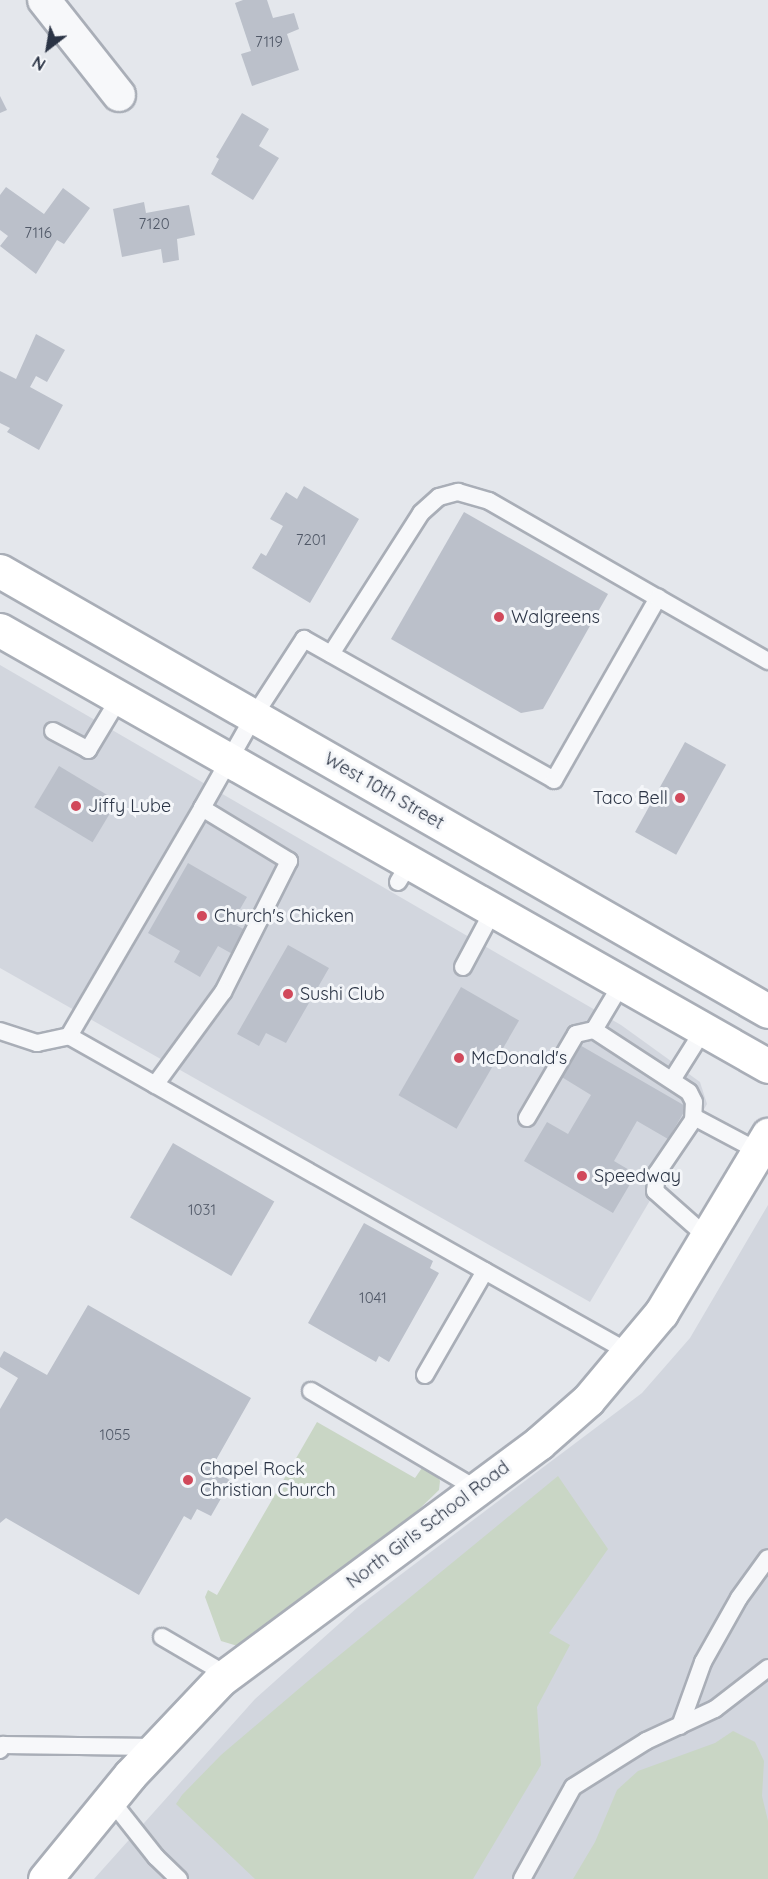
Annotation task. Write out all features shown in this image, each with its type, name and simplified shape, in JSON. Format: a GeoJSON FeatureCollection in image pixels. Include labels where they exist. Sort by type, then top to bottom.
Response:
{"type":"FeatureCollection","features":[{"type":"Feature","properties":{"kind":"main road","name":"West 10th Street"},"geometry":{"type":"LineString","coordinates":[[0,570],[768,1011]]}},
{"type":"Feature","properties":{"kind":"main road"},"geometry":{"type":"LineString","coordinates":[[0,630],[230,760],[404,872],[494,909],[768,1066]]}},
{"type":"Feature","properties":{"kind":"main road","name":"North Girls School Road"},"geometry":{"type":"LineString","coordinates":[[45,1879],[155,1747],[227,1675],[477,1489],[569,1417],[630,1353],[661,1313],[763,1143]]}},
{"type":"Feature","properties":{"kind":"street"},"geometry":{"type":"LineString","coordinates":[[44,0],[119,95]]}},
{"type":"Feature","properties":{"kind":"lane"},"geometry":{"type":"LineString","coordinates":[[332,654],[421,513],[439,497],[458,492],[489,501],[768,661]]}},
{"type":"Feature","properties":{"kind":"lane"},"geometry":{"type":"LineString","coordinates":[[69,1036],[254,716],[304,639],[554,780],[658,598]]}},
{"type":"Feature","properties":{"kind":"lane"},"geometry":{"type":"LineString","coordinates":[[52,731],[88,750],[120,697]]}},
{"type":"Feature","properties":{"kind":"lane"},"geometry":{"type":"LineString","coordinates":[[156,1085],[223,992],[289,861],[202,808]]}},
{"type":"Feature","properties":{"kind":"lane"},"geometry":{"type":"LineString","coordinates":[[463,967],[494,909]]}},
{"type":"Feature","properties":{"kind":"lane"},"geometry":{"type":"LineString","coordinates":[[594,1030],[622,983]]}},
{"type":"Feature","properties":{"kind":"lane"},"geometry":{"type":"LineString","coordinates":[[672,1080],[704,1029]]}},
{"type":"Feature","properties":{"kind":"lane"},"geometry":{"type":"LineString","coordinates":[[527,1118],[576,1034],[594,1030],[672,1080],[689,1092],[694,1102],[694,1117],[657,1173],[655,1191],[707,1237]]}},
{"type":"Feature","properties":{"kind":"lane"},"geometry":{"type":"LineString","coordinates":[[0,1031],[37,1043],[69,1036],[630,1353]]}},
{"type":"Feature","properties":{"kind":"lane"},"geometry":{"type":"LineString","coordinates":[[694,1117],[763,1143]]}},
{"type":"Feature","properties":{"kind":"lane"},"geometry":{"type":"LineString","coordinates":[[425,1375],[485,1271]]}},
{"type":"Feature","properties":{"kind":"lane"},"geometry":{"type":"LineString","coordinates":[[311,1391],[477,1489]]}},
{"type":"Feature","properties":{"kind":"lane"},"geometry":{"type":"LineString","coordinates":[[680,1725],[703,1662],[739,1598],[768,1558]]}},
{"type":"Feature","properties":{"kind":"lane"},"geometry":{"type":"LineString","coordinates":[[162,1637],[227,1675]]}},
{"type":"Feature","properties":{"kind":"lane"},"geometry":{"type":"LineString","coordinates":[[522,1879],[573,1787],[646,1741],[715,1709],[768,1668]]}},
{"type":"Feature","properties":{"kind":"lane"},"geometry":{"type":"LineString","coordinates":[[1,1746],[155,1747]]}},
{"type":"Feature","properties":{"kind":"lane"},"geometry":{"type":"LineString","coordinates":[[110,1799],[179,1879]]}},
{"type":"Feature","properties":{"kind":"shaded area"},"geometry":{"type":"Polygon","coordinates":[[[0,665],[621,1025],[700,1082],[707,1104],[590,1302],[0,968],[0,665]]]}},
{"type":"Feature","properties":{"kind":"shaded area"},"geometry":{"type":"Polygon","coordinates":[[[768,1205],[768,1879],[94,1879],[255,1699],[359,1606],[642,1393],[690,1338],[768,1205]]]}},
{"type":"Feature","properties":{"kind":"green space"},"geometry":{"type":"Polygon","coordinates":[[[317,1422],[415,1478],[424,1465],[435,1471],[440,1481],[439,1490],[410,1518],[241,1647],[221,1641],[205,1597],[208,1590],[217,1595],[317,1422]]]}},
{"type":"Feature","properties":{"kind":"green space"},"geometry":{"type":"Polygon","coordinates":[[[558,1476],[608,1549],[549,1633],[570,1645],[537,1707],[541,1765],[473,1879],[255,1879],[176,1804],[182,1795],[221,1755],[308,1681],[558,1476]]]}},
{"type":"Feature","properties":{"kind":"green space"},"geometry":{"type":"Polygon","coordinates":[[[733,1731],[755,1742],[764,1761],[762,1796],[768,1821],[768,1879],[573,1879],[595,1842],[617,1790],[638,1771],[715,1743],[733,1731]]]}},
{"type":"Feature","properties":{"kind":"building"},"geometry":{"type":"Polygon","coordinates":[[[243,0],[267,0],[273,18],[294,13],[299,29],[287,34],[299,70],[252,86],[241,54],[251,51],[235,3],[243,0]]]}},
{"type":"Feature","properties":{"kind":"building"},"geometry":{"type":"Polygon","coordinates":[[[0,96],[7,110],[0,113],[0,96]]]}},
{"type":"Feature","properties":{"kind":"building"},"geometry":{"type":"Polygon","coordinates":[[[242,113],[269,129],[259,146],[279,158],[253,200],[211,174],[219,159],[216,157],[242,113]]]}},
{"type":"Feature","properties":{"kind":"building"},"geometry":{"type":"Polygon","coordinates":[[[6,187],[44,214],[63,188],[90,208],[64,244],[57,240],[36,274],[0,246],[8,236],[0,230],[0,195],[6,187]]]}},
{"type":"Feature","properties":{"kind":"building"},"geometry":{"type":"Polygon","coordinates":[[[144,202],[146,213],[189,205],[195,235],[177,239],[179,260],[163,263],[161,249],[122,257],[113,209],[144,202]]]}},
{"type":"Feature","properties":{"kind":"building"},"geometry":{"type":"Polygon","coordinates":[[[36,334],[65,350],[47,382],[36,376],[30,387],[63,405],[39,450],[7,432],[10,428],[0,423],[0,371],[16,379],[36,334]]]}},
{"type":"Feature","properties":{"kind":"building"},"geometry":{"type":"Polygon","coordinates":[[[304,486],[359,519],[310,603],[252,568],[261,553],[266,556],[283,526],[270,519],[286,492],[297,499],[304,486]]]}},
{"type":"Feature","properties":{"kind":"building","name":"Walgreens"},"geometry":{"type":"Polygon","coordinates":[[[464,512],[608,594],[543,709],[521,713],[391,639],[464,512]]]}},
{"type":"Feature","properties":{"kind":"building","name":"Taco Bell"},"geometry":{"type":"Polygon","coordinates":[[[685,742],[726,765],[676,855],[635,832],[685,742]]]}},
{"type":"Feature","properties":{"kind":"building"},"geometry":{"type":"Polygon","coordinates":[[[59,766],[117,801],[93,842],[34,807],[59,766]]]}},
{"type":"Feature","properties":{"kind":"building"},"geometry":{"type":"Polygon","coordinates":[[[188,863],[247,897],[232,923],[249,932],[236,956],[218,946],[200,977],[174,962],[180,951],[148,933],[188,863]]]}},
{"type":"Feature","properties":{"kind":"building","name":"Sushi Club"},"geometry":{"type":"Polygon","coordinates":[[[288,945],[329,968],[286,1043],[266,1033],[259,1046],[237,1034],[288,945]]]}},
{"type":"Feature","properties":{"kind":"building","name":"McDonald's"},"geometry":{"type":"Polygon","coordinates":[[[461,987],[519,1020],[457,1129],[399,1095],[461,987]]]}},
{"type":"Feature","properties":{"kind":"building"},"geometry":{"type":"Polygon","coordinates":[[[578,1044],[687,1107],[668,1139],[637,1121],[614,1161],[636,1174],[613,1213],[524,1161],[547,1122],[568,1134],[591,1095],[560,1076],[578,1044]]]}},
{"type":"Feature","properties":{"kind":"building"},"geometry":{"type":"Polygon","coordinates":[[[173,1143],[274,1202],[231,1276],[130,1217],[173,1143]]]}},
{"type":"Feature","properties":{"kind":"building"},"geometry":{"type":"Polygon","coordinates":[[[364,1223],[433,1261],[430,1268],[439,1273],[389,1362],[379,1356],[376,1362],[308,1323],[364,1223]]]}},
{"type":"Feature","properties":{"kind":"building"},"geometry":{"type":"Polygon","coordinates":[[[88,1305],[251,1398],[216,1460],[223,1465],[219,1473],[231,1481],[211,1516],[197,1509],[191,1520],[184,1516],[139,1595],[6,1518],[0,1523],[0,1409],[18,1378],[0,1367],[0,1358],[4,1351],[47,1375],[88,1305]]]}},
{"type":"Feature","properties":{"kind":"place","name":"Walgreens"},"geometry":{"type":"Point","coordinates":[499,617]}},
{"type":"Feature","properties":{"kind":"place","name":"Taco Bell"},"geometry":{"type":"Point","coordinates":[680,798]}},
{"type":"Feature","properties":{"kind":"place","name":"Jiffy Lube"},"geometry":{"type":"Point","coordinates":[76,806]}},
{"type":"Feature","properties":{"kind":"place","name":"Church's Chicken"},"geometry":{"type":"Point","coordinates":[202,916]}},
{"type":"Feature","properties":{"kind":"place","name":"Sushi Club"},"geometry":{"type":"Point","coordinates":[288,994]}},
{"type":"Feature","properties":{"kind":"place","name":"McDonald's"},"geometry":{"type":"Point","coordinates":[459,1058]}},
{"type":"Feature","properties":{"kind":"place","name":"Speedway"},"geometry":{"type":"Point","coordinates":[582,1176]}},
{"type":"Feature","properties":{"kind":"place","name":"Chapel Rock Christian Church"},"geometry":{"type":"Point","coordinates":[188,1480]}}]}
